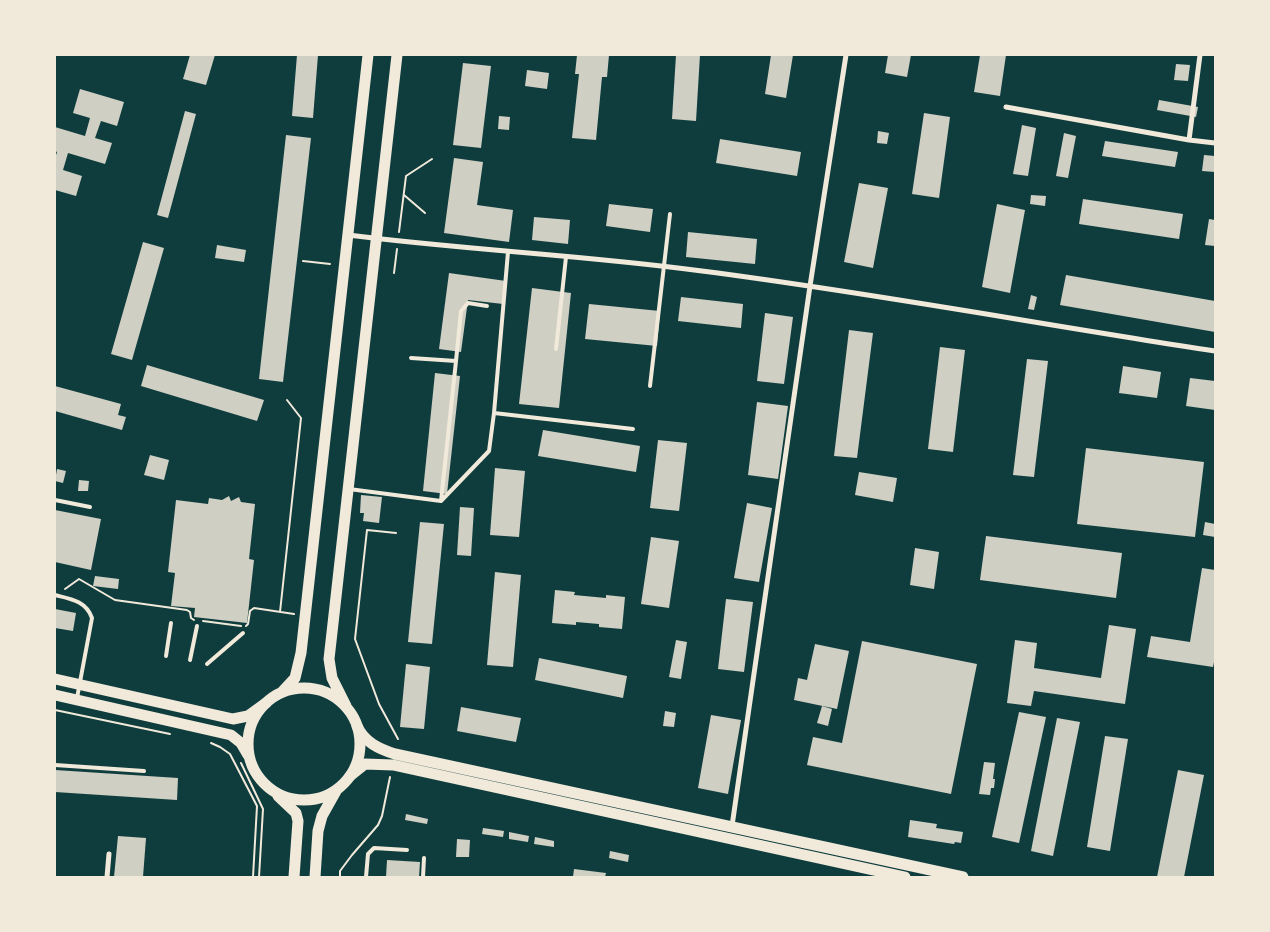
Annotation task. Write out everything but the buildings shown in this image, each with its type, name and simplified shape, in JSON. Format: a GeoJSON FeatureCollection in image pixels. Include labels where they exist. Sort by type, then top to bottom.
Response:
{"type":"FeatureCollection","features":[{"type":"Feature","properties":{"kind":"main road"},"geometry":{"type":"LineString","coordinates":[[55,679],[233,719],[248,716],[282,692],[295,678],[301,654],[368,55]]}},
{"type":"Feature","properties":{"kind":"main road"},"geometry":{"type":"LineString","coordinates":[[397,55],[329,665],[335,686],[367,741],[387,752],[395,754],[962,877]]}},
{"type":"Feature","properties":{"kind":"main road"},"geometry":{"type":"LineString","coordinates":[[282,692],[302,688],[316,690],[329,694],[346,706]]}},
{"type":"Feature","properties":{"kind":"main road"},"geometry":{"type":"LineString","coordinates":[[55,695],[231,735],[241,743],[244,758],[258,775],[296,813],[298,829],[294,877]]}},
{"type":"Feature","properties":{"kind":"main road"},"geometry":{"type":"LineString","coordinates":[[244,758],[252,723],[266,703]]}},
{"type":"Feature","properties":{"kind":"main road"},"geometry":{"type":"LineString","coordinates":[[350,776],[360,750],[357,726]]}},
{"type":"Feature","properties":{"kind":"main road"},"geometry":{"type":"LineString","coordinates":[[315,877],[318,831],[326,806],[336,790],[364,764],[393,765],[905,877]]}},
{"type":"Feature","properties":{"kind":"main road"},"geometry":{"type":"LineString","coordinates":[[273,792],[304,800],[326,796],[336,790]]}},
{"type":"Feature","properties":{"kind":"main road"},"geometry":{"type":"LineString","coordinates":[[730,839],[732,827]]}},
{"type":"Feature","properties":{"kind":"street"},"geometry":{"type":"LineString","coordinates":[[732,827],[810,286],[846,55]]}},
{"type":"Feature","properties":{"kind":"street"},"geometry":{"type":"LineString","coordinates":[[1189,140],[1200,55]]}},
{"type":"Feature","properties":{"kind":"street"},"geometry":{"type":"LineString","coordinates":[[1006,107],[1215,143]]}},
{"type":"Feature","properties":{"kind":"street"},"geometry":{"type":"LineString","coordinates":[[347,235],[701,270],[1215,351]]}},
{"type":"Feature","properties":{"kind":"street"},"geometry":{"type":"LineString","coordinates":[[107,877],[109,854]]}},
{"type":"Feature","properties":{"kind":"lane"},"geometry":{"type":"LineString","coordinates":[[650,386],[670,214]]}},
{"type":"Feature","properties":{"kind":"lane"},"geometry":{"type":"LineString","coordinates":[[440,501],[489,451],[508,252]]}},
{"type":"Feature","properties":{"kind":"lane"},"geometry":{"type":"LineString","coordinates":[[556,349],[566,257]]}},
{"type":"Feature","properties":{"kind":"lane"},"geometry":{"type":"LineString","coordinates":[[440,501],[461,311],[468,303],[487,306]]}},
{"type":"Feature","properties":{"kind":"lane"},"geometry":{"type":"LineString","coordinates":[[411,358],[456,361]]}},
{"type":"Feature","properties":{"kind":"lane"},"geometry":{"type":"LineString","coordinates":[[494,413],[633,429]]}},
{"type":"Feature","properties":{"kind":"lane"},"geometry":{"type":"LineString","coordinates":[[348,488],[440,501]]}},
{"type":"Feature","properties":{"kind":"lane"},"geometry":{"type":"LineString","coordinates":[[55,500],[90,507]]}},
{"type":"Feature","properties":{"kind":"lane"},"geometry":{"type":"LineString","coordinates":[[56,595],[70,598],[82,604],[88,609],[92,618],[76,700]]}},
{"type":"Feature","properties":{"kind":"lane"},"geometry":{"type":"LineString","coordinates":[[166,656],[171,623]]}},
{"type":"Feature","properties":{"kind":"lane"},"geometry":{"type":"LineString","coordinates":[[190,660],[197,626]]}},
{"type":"Feature","properties":{"kind":"lane"},"geometry":{"type":"LineString","coordinates":[[206,664],[243,633]]}},
{"type":"Feature","properties":{"kind":"lane"},"geometry":{"type":"LineString","coordinates":[[55,765],[144,771]]}},
{"type":"Feature","properties":{"kind":"lane"},"geometry":{"type":"LineString","coordinates":[[366,877],[368,854],[374,848],[407,850]]}},
{"type":"Feature","properties":{"kind":"lane"},"geometry":{"type":"LineString","coordinates":[[423,877],[424,858]]}},
{"type":"Feature","properties":{"kind":"path"},"geometry":{"type":"LineString","coordinates":[[394,273],[406,176],[432,159]]}},
{"type":"Feature","properties":{"kind":"path"},"geometry":{"type":"LineString","coordinates":[[404,195],[426,213]]}},
{"type":"Feature","properties":{"kind":"path"},"geometry":{"type":"LineString","coordinates":[[303,261],[330,264]]}},
{"type":"Feature","properties":{"kind":"path"},"geometry":{"type":"LineString","coordinates":[[280,612],[301,418],[287,400]]}},
{"type":"Feature","properties":{"kind":"path"},"geometry":{"type":"LineString","coordinates":[[396,533],[367,530],[355,639],[379,704],[398,739]]}},
{"type":"Feature","properties":{"kind":"path"},"geometry":{"type":"LineString","coordinates":[[56,595],[79,579],[115,600],[187,610],[190,612],[190,618],[194,620]]}},
{"type":"Feature","properties":{"kind":"path"},"geometry":{"type":"LineString","coordinates":[[202,621],[245,626],[248,624],[250,611],[254,608],[295,614]]}},
{"type":"Feature","properties":{"kind":"path"},"geometry":{"type":"LineString","coordinates":[[55,710],[170,734]]}},
{"type":"Feature","properties":{"kind":"path"},"geometry":{"type":"LineString","coordinates":[[159,728],[168,730]]}},
{"type":"Feature","properties":{"kind":"path"},"geometry":{"type":"LineString","coordinates":[[206,738],[216,740],[229,749]]}},
{"type":"Feature","properties":{"kind":"path"},"geometry":{"type":"LineString","coordinates":[[208,742],[230,754],[257,806],[252,877]]}},
{"type":"Feature","properties":{"kind":"path"},"geometry":{"type":"LineString","coordinates":[[244,758],[263,809],[259,877]]}},
{"type":"Feature","properties":{"kind":"path"},"geometry":{"type":"LineString","coordinates":[[340,877],[340,871],[378,825],[382,816],[390,776]]}}]}
